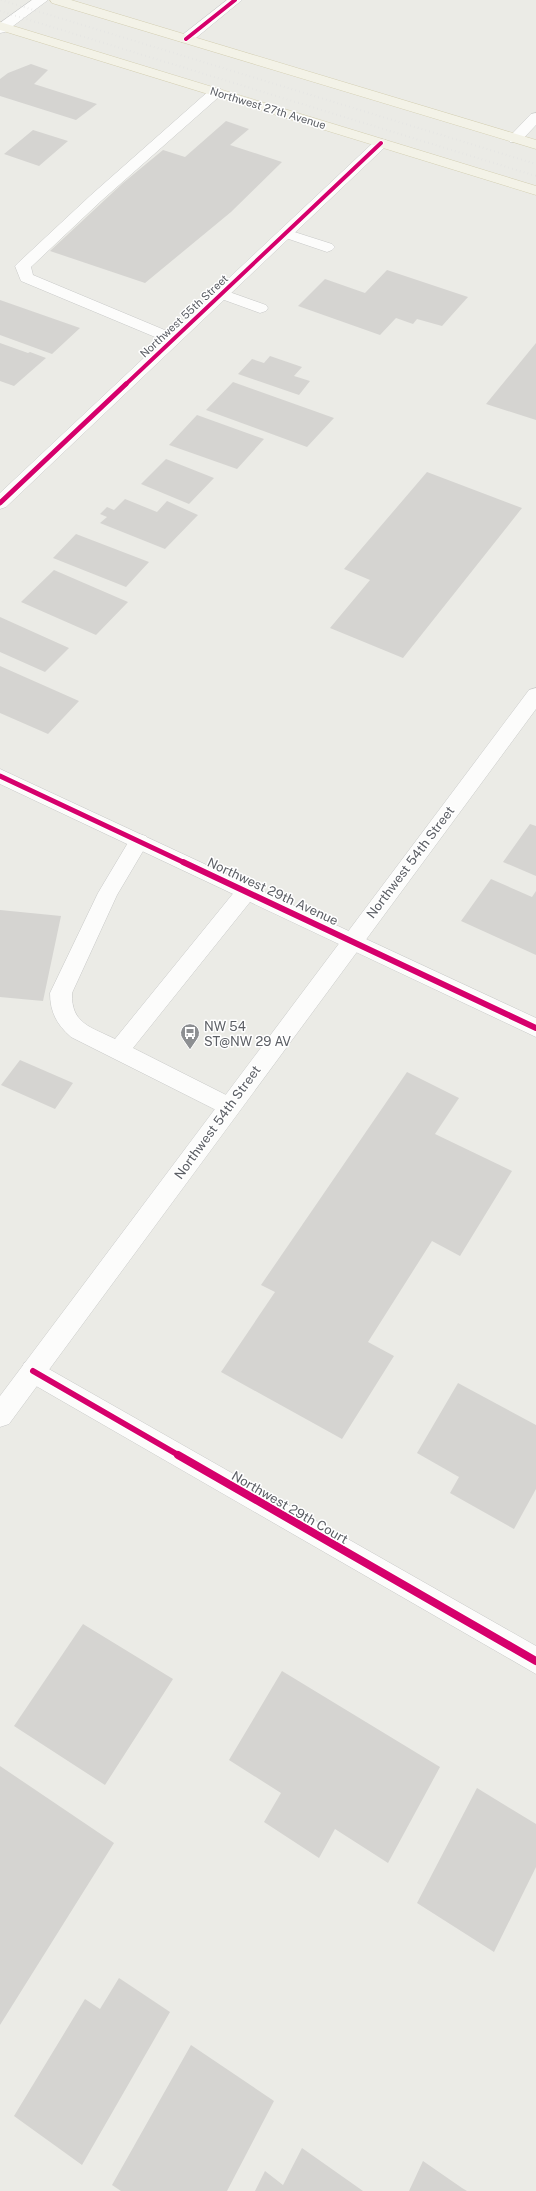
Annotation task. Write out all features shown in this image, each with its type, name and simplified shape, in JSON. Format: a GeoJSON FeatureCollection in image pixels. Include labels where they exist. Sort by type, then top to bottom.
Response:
{"type":"FeatureCollection","features":[{"type":"Feature","properties":{"kind":"main road"},"geometry":{"type":"LineString","coordinates":[[57,0],[536,145]]}},
{"type":"Feature","properties":{"kind":"main road","name":"Northwest 27th Avenue"},"geometry":{"type":"LineString","coordinates":[[1,28],[536,190]]}},
{"type":"Feature","properties":{"kind":"street"},"geometry":{"type":"LineString","coordinates":[[1,28],[41,0]]}},
{"type":"Feature","properties":{"kind":"street"},"geometry":{"type":"LineString","coordinates":[[186,38],[235,0]]}},
{"type":"Feature","properties":{"kind":"street"},"geometry":{"type":"LineString","coordinates":[[173,339],[26,278],[23,266],[96,198],[216,92]]}},
{"type":"Feature","properties":{"kind":"street"},"geometry":{"type":"LineString","coordinates":[[515,138],[536,116]]}},
{"type":"Feature","properties":{"kind":"street","name":"Northwest 55th Street"},"geometry":{"type":"LineString","coordinates":[[0,503],[381,143]]}},
{"type":"Feature","properties":{"kind":"street"},"geometry":{"type":"LineString","coordinates":[[285,233],[328,247]]}},
{"type":"Feature","properties":{"kind":"street"},"geometry":{"type":"LineString","coordinates":[[221,294],[260,308]]}},
{"type":"Feature","properties":{"kind":"street","name":"Northwest 54th Street"},"geometry":{"type":"LineString","coordinates":[[0,1416],[352,940],[536,695]]}},
{"type":"Feature","properties":{"kind":"street","name":"Northwest 29th Avenue"},"geometry":{"type":"LineString","coordinates":[[0,776],[352,940],[536,1028]]}},
{"type":"Feature","properties":{"kind":"street"},"geometry":{"type":"LineString","coordinates":[[139,841],[108,893],[62,993],[61,1005],[65,1020],[79,1031],[228,1107]]}},
{"type":"Feature","properties":{"kind":"street"},"geometry":{"type":"LineString","coordinates":[[118,1051],[247,891]]}},
{"type":"Feature","properties":{"kind":"street","name":"Northwest 29th Court"},"geometry":{"type":"LineString","coordinates":[[33,1371],[536,1661]]}},
{"type":"Feature","properties":{"kind":"building"},"geometry":{"type":"Polygon","coordinates":[[[31,64],[48,70],[34,84],[97,104],[76,120],[0,96],[0,79],[8,73],[31,64]]]}},
{"type":"Feature","properties":{"kind":"building"},"geometry":{"type":"Polygon","coordinates":[[[226,121],[249,129],[230,145],[282,162],[231,212],[145,283],[50,251],[123,183],[163,150],[185,157],[226,121]]]}},
{"type":"Feature","properties":{"kind":"building"},"geometry":{"type":"Polygon","coordinates":[[[33,130],[68,141],[39,166],[4,154],[33,130]]]}},
{"type":"Feature","properties":{"kind":"building"},"geometry":{"type":"Polygon","coordinates":[[[387,270],[468,297],[442,326],[417,319],[413,324],[396,318],[380,335],[298,306],[325,279],[365,293],[387,270]]]}},
{"type":"Feature","properties":{"kind":"building"},"geometry":{"type":"Polygon","coordinates":[[[0,300],[80,328],[52,354],[0,335],[0,300]]]}},
{"type":"Feature","properties":{"kind":"building"},"geometry":{"type":"Polygon","coordinates":[[[0,343],[46,358],[14,386],[0,381],[0,343]]]}},
{"type":"Feature","properties":{"kind":"building"},"geometry":{"type":"Polygon","coordinates":[[[536,343],[536,420],[486,404],[536,343]]]}},
{"type":"Feature","properties":{"kind":"building"},"geometry":{"type":"Polygon","coordinates":[[[270,356],[302,367],[294,376],[310,381],[299,395],[238,374],[252,359],[264,363],[270,356]]]}},
{"type":"Feature","properties":{"kind":"building"},"geometry":{"type":"Polygon","coordinates":[[[233,382],[334,418],[307,447],[206,410],[233,382]]]}},
{"type":"Feature","properties":{"kind":"building"},"geometry":{"type":"Polygon","coordinates":[[[197,415],[264,439],[237,469],[169,445],[197,415]]]}},
{"type":"Feature","properties":{"kind":"building"},"geometry":{"type":"Polygon","coordinates":[[[166,459],[214,478],[189,504],[141,484],[166,459]]]}},
{"type":"Feature","properties":{"kind":"building"},"geometry":{"type":"Polygon","coordinates":[[[427,472],[522,508],[403,658],[330,628],[370,580],[344,569],[427,472]]]}},
{"type":"Feature","properties":{"kind":"building"},"geometry":{"type":"Polygon","coordinates":[[[125,499],[157,512],[167,501],[198,515],[165,549],[100,523],[107,517],[100,514],[107,507],[114,510],[125,499]]]}},
{"type":"Feature","properties":{"kind":"building"},"geometry":{"type":"Polygon","coordinates":[[[76,534],[149,562],[126,587],[53,558],[76,534]]]}},
{"type":"Feature","properties":{"kind":"building"},"geometry":{"type":"Polygon","coordinates":[[[54,570],[128,602],[96,635],[21,602],[54,570]]]}},
{"type":"Feature","properties":{"kind":"building"},"geometry":{"type":"Polygon","coordinates":[[[0,617],[69,648],[45,672],[0,652],[0,617]]]}},
{"type":"Feature","properties":{"kind":"building"},"geometry":{"type":"Polygon","coordinates":[[[0,666],[79,701],[48,734],[0,713],[0,666]]]}},
{"type":"Feature","properties":{"kind":"building"},"geometry":{"type":"Polygon","coordinates":[[[530,824],[536,826],[536,876],[503,862],[530,824]]]}},
{"type":"Feature","properties":{"kind":"building"},"geometry":{"type":"Polygon","coordinates":[[[491,879],[532,897],[536,891],[536,955],[461,921],[491,879]]]}},
{"type":"Feature","properties":{"kind":"building"},"geometry":{"type":"Polygon","coordinates":[[[0,910],[61,916],[43,1001],[0,997],[0,910]]]}},
{"type":"Feature","properties":{"kind":"building"},"geometry":{"type":"Polygon","coordinates":[[[20,1060],[73,1083],[55,1109],[1,1085],[20,1060]]]}},
{"type":"Feature","properties":{"kind":"building"},"geometry":{"type":"Polygon","coordinates":[[[407,1072],[459,1098],[435,1134],[512,1171],[460,1256],[432,1241],[368,1342],[394,1356],[342,1439],[221,1372],[275,1292],[261,1285],[407,1072]]]}},
{"type":"Feature","properties":{"kind":"building"},"geometry":{"type":"Polygon","coordinates":[[[458,1383],[536,1425],[536,1489],[514,1529],[450,1493],[459,1477],[417,1453],[458,1383]]]}},
{"type":"Feature","properties":{"kind":"building"},"geometry":{"type":"Polygon","coordinates":[[[83,1624],[173,1679],[105,1785],[14,1726],[83,1624]]]}},
{"type":"Feature","properties":{"kind":"building"},"geometry":{"type":"Polygon","coordinates":[[[282,1671],[440,1767],[388,1863],[335,1829],[319,1858],[264,1822],[281,1793],[229,1760],[282,1671]]]}},
{"type":"Feature","properties":{"kind":"building"},"geometry":{"type":"Polygon","coordinates":[[[0,1766],[114,1843],[0,2025],[0,1766]]]}},
{"type":"Feature","properties":{"kind":"building"},"geometry":{"type":"Polygon","coordinates":[[[477,1788],[536,1824],[536,1867],[494,1952],[417,1903],[477,1788]]]}},
{"type":"Feature","properties":{"kind":"building"},"geometry":{"type":"Polygon","coordinates":[[[119,1978],[170,2012],[82,2165],[14,2116],[85,1999],[100,2009],[119,1978]]]}},
{"type":"Feature","properties":{"kind":"building"},"geometry":{"type":"Polygon","coordinates":[[[191,2045],[274,2101],[227,2191],[121,2191],[112,2185],[191,2045]]]}},
{"type":"Feature","properties":{"kind":"building"},"geometry":{"type":"Polygon","coordinates":[[[302,2148],[363,2191],[255,2191],[265,2171],[283,2185],[302,2148]]]}},
{"type":"Feature","properties":{"kind":"building"},"geometry":{"type":"Polygon","coordinates":[[[423,2161],[462,2188],[467,2191],[409,2191],[423,2161]]]}},
{"type":"Feature","properties":{"kind":"railway"},"geometry":{"type":"LineString","coordinates":[[1,0],[536,164]]}},
{"type":"Feature","properties":{"kind":"railway"},"geometry":{"type":"LineString","coordinates":[[0,11],[536,176]]}},
{"type":"Feature","properties":{"kind":"cycle path"},"geometry":{"type":"LineString","coordinates":[[186,39],[235,0]]}},
{"type":"Feature","properties":{"kind":"cycle path"},"geometry":{"type":"LineString","coordinates":[[0,503],[381,143]]}},
{"type":"Feature","properties":{"kind":"cycle path"},"geometry":{"type":"LineString","coordinates":[[0,776],[536,1028]]}},
{"type":"Feature","properties":{"kind":"cycle path"},"geometry":{"type":"LineString","coordinates":[[33,1371],[536,1661]]}},
{"type":"Feature","properties":{"kind":"place","name":"NW 54 ST@NW 29 AV"},"geometry":{"type":"Point","coordinates":[190,1050]}}]}
